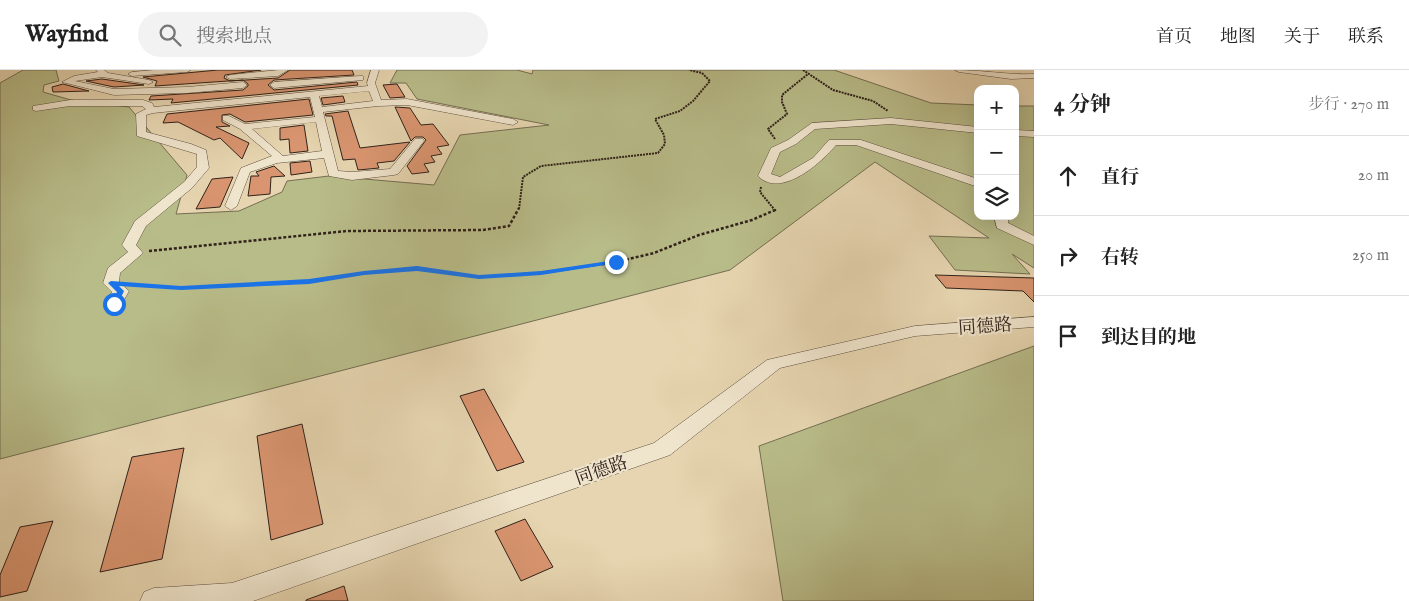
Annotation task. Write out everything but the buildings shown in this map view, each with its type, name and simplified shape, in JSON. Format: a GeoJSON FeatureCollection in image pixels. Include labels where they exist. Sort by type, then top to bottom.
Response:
{"type":"FeatureCollection","features":[{"type":"Feature","properties":{"kind":"street"},"geometry":{"type":"LineString","coordinates":[[116,78],[133,74],[187,70]]}},
{"type":"Feature","properties":{"kind":"street"},"geometry":{"type":"LineString","coordinates":[[172,81],[153,83],[116,78],[102,72],[66,82],[114,92],[187,90],[233,77],[282,73],[284,70]]}},
{"type":"Feature","properties":{"kind":"street"},"geometry":{"type":"LineString","coordinates":[[341,70],[346,79]]}},
{"type":"Feature","properties":{"kind":"street"},"geometry":{"type":"LineString","coordinates":[[959,70],[1011,78],[1034,76]]}},
{"type":"Feature","properties":{"kind":"street"},"geometry":{"type":"LineString","coordinates":[[318,71],[327,93]]}},
{"type":"Feature","properties":{"kind":"street"},"geometry":{"type":"LineString","coordinates":[[295,73],[301,96]]}},
{"type":"Feature","properties":{"kind":"street"},"geometry":{"type":"LineString","coordinates":[[274,85],[346,79],[373,73],[373,88],[378,103]]}},
{"type":"Feature","properties":{"kind":"street"},"geometry":{"type":"LineString","coordinates":[[272,74],[277,111]]}},
{"type":"Feature","properties":{"kind":"street"},"geometry":{"type":"LineString","coordinates":[[233,77],[243,81],[242,102]]}},
{"type":"Feature","properties":{"kind":"street"},"geometry":{"type":"LineString","coordinates":[[212,83],[243,85]]}},
{"type":"Feature","properties":{"kind":"street"},"geometry":{"type":"LineString","coordinates":[[210,104],[212,83]]}},
{"type":"Feature","properties":{"kind":"street"},"geometry":{"type":"LineString","coordinates":[[244,126],[277,111],[301,96],[373,88]]}},
{"type":"Feature","properties":{"kind":"street"},"geometry":{"type":"LineString","coordinates":[[314,94],[333,174],[352,176],[394,172],[419,141]]}},
{"type":"Feature","properties":{"kind":"street"},"geometry":{"type":"LineString","coordinates":[[114,304],[121,291],[111,283],[113,271],[136,252],[129,245],[140,224],[188,185],[203,168],[202,152],[193,147],[152,140],[141,134],[142,114],[152,110],[242,102],[277,111],[319,114],[378,103],[407,102],[513,122]]}},
{"type":"Feature","properties":{"kind":"street"},"geometry":{"type":"LineString","coordinates":[[36,108],[70,103],[143,103],[149,105],[152,110]]}},
{"type":"Feature","properties":{"kind":"street"},"geometry":{"type":"LineString","coordinates":[[226,118],[244,126],[278,156],[275,160]]}},
{"type":"Feature","properties":{"kind":"street"},"geometry":{"type":"LineString","coordinates":[[974,130],[891,121],[812,126],[792,142],[775,150],[764,176],[781,181],[817,160],[833,142],[857,142],[974,181]]}},
{"type":"Feature","properties":{"kind":"street"},"geometry":{"type":"LineString","coordinates":[[1019,133],[1034,134]]}},
{"type":"Feature","properties":{"kind":"street"},"geometry":{"type":"LineString","coordinates":[[231,206],[245,170],[275,160],[328,154]]}},
{"type":"Feature","properties":{"kind":"street"},"geometry":{"type":"LineString","coordinates":[[1002,220],[1002,225],[1034,242]]}},
{"type":"Feature","properties":{"kind":"street","name":"同德路"},"geometry":{"type":"LineString","coordinates":[[154,601],[232,596],[662,449],[774,364],[916,331],[1034,322]]}},
{"type":"Feature","properties":{"kind":"path"},"geometry":{"type":"LineString","coordinates":[[136,252],[347,231],[483,230],[509,226],[519,211],[523,177],[541,166],[658,153],[665,144],[664,135],[655,119],[680,111],[693,101],[710,81],[702,74],[690,70]]}},
{"type":"Feature","properties":{"kind":"path"},"geometry":{"type":"LineString","coordinates":[[802,70],[818,83],[843,94],[868,98],[884,107],[890,113],[891,121]]}},
{"type":"Feature","properties":{"kind":"path"},"geometry":{"type":"LineString","coordinates":[[783,146],[768,129],[787,114],[782,102],[782,95],[808,74]]}},
{"type":"Feature","properties":{"kind":"path"},"geometry":{"type":"LineString","coordinates":[[111,283],[181,288],[309,282],[364,273],[417,268],[479,277],[541,273],[616,262],[654,253],[698,235],[752,220],[775,210],[760,192],[764,176]]}},
{"type":"Feature","properties":{"kind":"green space"},"geometry":{"type":"Polygon","coordinates":[[[23,70],[56,70],[59,81],[44,85],[43,92],[71,100],[129,107],[187,175],[176,214],[239,211],[282,192],[287,181],[329,176],[434,185],[460,135],[549,125],[417,99],[406,83],[390,83],[397,70],[517,70],[532,74],[533,70],[834,70],[931,103],[974,105],[974,220],[1019,220],[1019,106],[1034,106],[1034,268],[1012,254],[1030,274],[955,270],[929,236],[989,238],[875,162],[730,270],[0,459],[0,83],[23,70]]]}},
{"type":"Feature","properties":{"kind":"green space"},"geometry":{"type":"Polygon","coordinates":[[[1034,346],[1034,601],[783,601],[759,446],[1034,346]]]}},
{"type":"Feature","properties":{"kind":"route"},"geometry":{"type":"LineString","coordinates":[[114,304],[121,291],[111,283],[181,288],[309,282],[364,273],[417,268],[479,277],[541,273],[616,262]]}}]}
